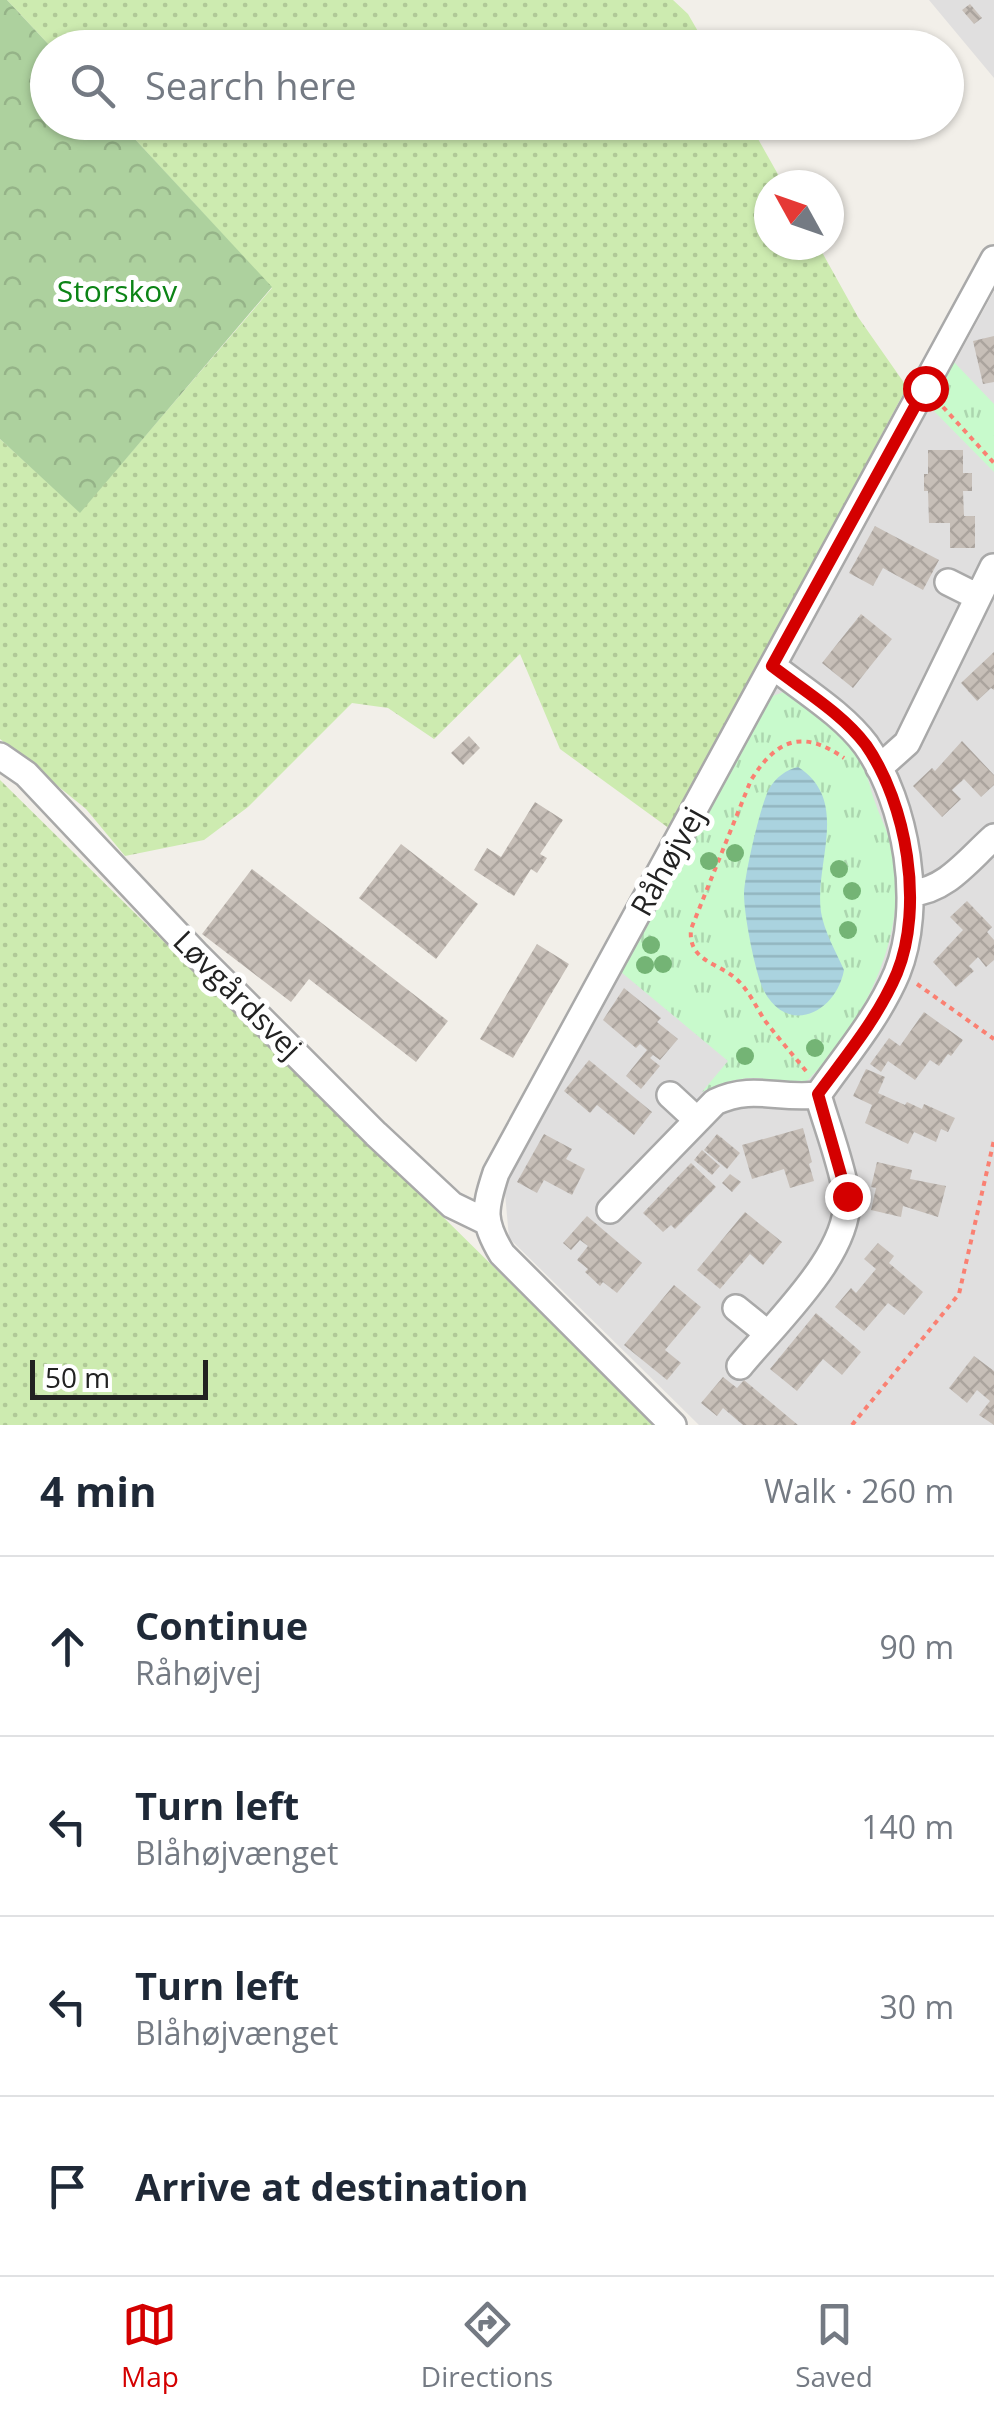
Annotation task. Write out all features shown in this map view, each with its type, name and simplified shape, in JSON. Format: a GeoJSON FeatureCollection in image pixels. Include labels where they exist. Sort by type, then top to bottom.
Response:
{"type":"FeatureCollection","features":[{"type":"Feature","properties":{"kind":"street","name":"Råhøjvej"},"geometry":{"type":"LineString","coordinates":[[485,1220],[496,1173],[994,259]]}},
{"type":"Feature","properties":{"kind":"street"},"geometry":{"type":"LineString","coordinates":[[879,768],[907,744],[994,567]]}},
{"type":"Feature","properties":{"kind":"street"},"geometry":{"type":"LineString","coordinates":[[948,582],[978,598]]}},
{"type":"Feature","properties":{"kind":"street"},"geometry":{"type":"LineString","coordinates":[[610,1210],[714,1102],[736,1092],[759,1091],[792,1098],[818,1094],[876,1014],[898,970],[908,929],[908,854],[879,768],[842,720],[772,666]]}},
{"type":"Feature","properties":{"kind":"street","name":"Løvgårdsvej"},"geometry":{"type":"LineString","coordinates":[[0,756],[26,774],[196,954],[388,1146],[452,1205],[485,1220]]}},
{"type":"Feature","properties":{"kind":"street"},"geometry":{"type":"LineString","coordinates":[[910,893],[928,892],[944,883],[994,836]]}},
{"type":"Feature","properties":{"kind":"street"},"geometry":{"type":"LineString","coordinates":[[740,1366],[833,1254],[844,1229],[847,1196],[818,1094]]}},
{"type":"Feature","properties":{"kind":"street"},"geometry":{"type":"LineString","coordinates":[[670,1095],[697,1120]]}},
{"type":"Feature","properties":{"kind":"street"},"geometry":{"type":"LineString","coordinates":[[485,1220],[502,1254],[673,1425]]}},
{"type":"Feature","properties":{"kind":"street"},"geometry":{"type":"LineString","coordinates":[[736,1308],[767,1333]]}},
{"type":"Feature","properties":{"kind":"path"},"geometry":{"type":"LineString","coordinates":[[925,388],[994,463]]}},
{"type":"Feature","properties":{"kind":"path"},"geometry":{"type":"LineString","coordinates":[[982,450],[994,448]]}},
{"type":"Feature","properties":{"kind":"path"},"geometry":{"type":"LineString","coordinates":[[818,1094],[812,1079],[765,1021],[742,985],[699,957],[690,941],[691,929],[751,780],[764,758],[796,740],[810,740],[863,772],[879,768]]}},
{"type":"Feature","properties":{"kind":"path"},"geometry":{"type":"LineString","coordinates":[[898,970],[994,1040]]}},
{"type":"Feature","properties":{"kind":"path"},"geometry":{"type":"LineString","coordinates":[[852,1425],[959,1294],[994,1140]]}},
{"type":"Feature","properties":{"kind":"shaded area"},"geometry":{"type":"Polygon","coordinates":[[[929,0],[994,0],[994,78],[964,42],[964,30],[954,30],[929,0]]]}},
{"type":"Feature","properties":{"kind":"shaded area"},"geometry":{"type":"Polygon","coordinates":[[[994,291],[994,1425],[699,1425],[509,1238],[504,1182],[994,291]]]}},
{"type":"Feature","properties":{"kind":"green space","name":"Storskov"},"geometry":{"type":"Polygon","coordinates":[[[0,0],[7,0],[35,30],[30,30],[30,140],[136,140],[272,287],[80,513],[0,439],[0,0]]]}},
{"type":"Feature","properties":{"kind":"green space"},"geometry":{"type":"Polygon","coordinates":[[[7,0],[673,0],[697,30],[35,30],[7,0]]]}},
{"type":"Feature","properties":{"kind":"green space"},"geometry":{"type":"Polygon","coordinates":[[[136,140],[759,140],[776,170],[754,170],[754,260],[826,260],[858,317],[907,387],[670,829],[560,749],[520,654],[434,739],[388,708],[352,703],[248,807],[204,840],[125,856],[86,809],[0,739],[0,439],[80,512],[272,288],[136,140]]]}},
{"type":"Feature","properties":{"kind":"green space"},"geometry":{"type":"Polygon","coordinates":[[[953,361],[994,404],[994,472],[932,409],[953,361]]]}},
{"type":"Feature","properties":{"kind":"green space"},"geometry":{"type":"Polygon","coordinates":[[[786,691],[841,734],[862,763],[889,838],[895,871],[890,938],[880,971],[848,1031],[805,1083],[750,1078],[702,1092],[728,1061],[615,967],[765,699],[786,691]]]}},
{"type":"Feature","properties":{"kind":"green space"},"geometry":{"type":"Polygon","coordinates":[[[0,780],[654,1425],[0,1425],[0,780]]]}},
{"type":"Feature","properties":{"kind":"water"},"geometry":{"type":"Polygon","coordinates":[[[798,767],[814,781],[823,797],[827,834],[821,912],[844,970],[839,985],[822,1007],[798,1015],[774,1005],[764,991],[751,944],[744,894],[769,789],[782,775],[798,767]]]}},
{"type":"Feature","properties":{"kind":"building"},"geometry":{"type":"Polygon","coordinates":[[[970,4],[982,18],[974,24],[962,10],[970,4]]]}},
{"type":"Feature","properties":{"kind":"building"},"geometry":{"type":"Polygon","coordinates":[[[994,336],[994,382],[983,384],[973,341],[994,336]]]}},
{"type":"Feature","properties":{"kind":"building"},"geometry":{"type":"Polygon","coordinates":[[[928,450],[963,450],[963,473],[972,473],[972,491],[963,491],[964,516],[975,516],[975,548],[950,548],[950,523],[929,523],[928,491],[924,491],[928,450]]]}},
{"type":"Feature","properties":{"kind":"building"},"geometry":{"type":"Polygon","coordinates":[[[875,526],[939,560],[923,590],[883,568],[873,586],[849,573],[875,526]]]}},
{"type":"Feature","properties":{"kind":"building"},"geometry":{"type":"Polygon","coordinates":[[[861,614],[892,639],[853,688],[822,663],[861,614]]]}},
{"type":"Feature","properties":{"kind":"building"},"geometry":{"type":"Polygon","coordinates":[[[994,652],[994,690],[991,688],[977,701],[961,683],[994,652]]]}},
{"type":"Feature","properties":{"kind":"building"},"geometry":{"type":"Polygon","coordinates":[[[469,736],[480,748],[463,765],[451,753],[469,736]]]}},
{"type":"Feature","properties":{"kind":"building"},"geometry":{"type":"Polygon","coordinates":[[[962,741],[994,775],[994,785],[981,797],[964,779],[952,790],[961,799],[942,817],[913,786],[932,768],[935,771],[962,741]]]}},
{"type":"Feature","properties":{"kind":"building"},"geometry":{"type":"Polygon","coordinates":[[[535,802],[563,820],[540,854],[547,858],[537,873],[531,869],[514,896],[474,870],[487,848],[501,857],[535,802]]]}},
{"type":"Feature","properties":{"kind":"building"},"geometry":{"type":"Polygon","coordinates":[[[401,844],[478,904],[436,959],[359,898],[401,844]]]}},
{"type":"Feature","properties":{"kind":"building"},"geometry":{"type":"Polygon","coordinates":[[[252,869],[448,1021],[416,1062],[309,979],[291,1002],[202,934],[252,869]]]}},
{"type":"Feature","properties":{"kind":"building"},"geometry":{"type":"Polygon","coordinates":[[[967,901],[992,927],[987,932],[994,940],[994,960],[986,967],[978,957],[969,966],[974,971],[956,987],[933,962],[963,930],[950,917],[967,901]]]}},
{"type":"Feature","properties":{"kind":"building"},"geometry":{"type":"Polygon","coordinates":[[[537,944],[569,964],[513,1058],[480,1039],[537,944]]]}},
{"type":"Feature","properties":{"kind":"building"},"geometry":{"type":"Polygon","coordinates":[[[624,988],[661,1018],[657,1022],[678,1039],[660,1060],[653,1055],[650,1058],[660,1066],[641,1089],[626,1076],[647,1050],[640,1044],[636,1048],[603,1020],[624,988]]]}},
{"type":"Feature","properties":{"kind":"building"},"geometry":{"type":"Polygon","coordinates":[[[924,1012],[963,1040],[951,1056],[948,1054],[939,1066],[930,1060],[915,1080],[888,1061],[881,1072],[870,1064],[889,1038],[900,1046],[924,1012]]]}},
{"type":"Feature","properties":{"kind":"building"},"geometry":{"type":"Polygon","coordinates":[[[589,1060],[652,1112],[634,1135],[597,1105],[590,1113],[564,1091],[589,1060]]]}},
{"type":"Feature","properties":{"kind":"building"},"geometry":{"type":"Polygon","coordinates":[[[866,1069],[885,1077],[878,1093],[905,1105],[907,1102],[922,1109],[924,1104],[955,1118],[948,1132],[941,1129],[936,1142],[914,1132],[908,1144],[865,1123],[872,1105],[853,1096],[866,1069]]]}},
{"type":"Feature","properties":{"kind":"building"},"geometry":{"type":"Polygon","coordinates":[[[803,1128],[814,1181],[790,1188],[784,1169],[752,1179],[742,1145],[803,1128]]]}},
{"type":"Feature","properties":{"kind":"building"},"geometry":{"type":"Polygon","coordinates":[[[544,1134],[572,1149],[566,1159],[585,1169],[572,1195],[544,1180],[537,1193],[517,1182],[544,1134]]]}},
{"type":"Feature","properties":{"kind":"building"},"geometry":{"type":"Polygon","coordinates":[[[717,1134],[740,1153],[727,1169],[704,1150],[717,1134]]]}},
{"type":"Feature","properties":{"kind":"building"},"geometry":{"type":"Polygon","coordinates":[[[702,1150],[720,1166],[712,1175],[694,1160],[702,1150]]]}},
{"type":"Feature","properties":{"kind":"building"},"geometry":{"type":"Polygon","coordinates":[[[877,1162],[912,1170],[910,1179],[946,1186],[938,1217],[903,1206],[901,1217],[871,1210],[877,1162]]]}},
{"type":"Feature","properties":{"kind":"building"},"geometry":{"type":"Polygon","coordinates":[[[691,1163],[716,1187],[675,1229],[671,1225],[663,1232],[643,1213],[691,1163]]]}},
{"type":"Feature","properties":{"kind":"building"},"geometry":{"type":"Polygon","coordinates":[[[730,1174],[741,1182],[732,1192],[722,1183],[730,1174]]]}},
{"type":"Feature","properties":{"kind":"building"},"geometry":{"type":"Polygon","coordinates":[[[745,1212],[782,1242],[763,1265],[750,1254],[720,1289],[697,1270],[745,1212]]]}},
{"type":"Feature","properties":{"kind":"building"},"geometry":{"type":"Polygon","coordinates":[[[587,1216],[642,1263],[617,1293],[603,1282],[600,1286],[577,1260],[588,1246],[580,1240],[571,1250],[563,1243],[587,1216]]]}},
{"type":"Feature","properties":{"kind":"building"},"geometry":{"type":"Polygon","coordinates":[[[878,1243],[894,1256],[889,1263],[923,1292],[904,1315],[888,1303],[864,1331],[835,1307],[851,1288],[856,1293],[876,1269],[864,1259],[878,1243]]]}},
{"type":"Feature","properties":{"kind":"building"},"geometry":{"type":"Polygon","coordinates":[[[674,1285],[701,1307],[665,1350],[681,1363],[667,1380],[624,1345],[674,1285]]]}},
{"type":"Feature","properties":{"kind":"building"},"geometry":{"type":"Polygon","coordinates":[[[816,1313],[861,1352],[842,1375],[823,1359],[797,1391],[770,1369],[816,1313]]]}},
{"type":"Feature","properties":{"kind":"building"},"geometry":{"type":"Polygon","coordinates":[[[974,1356],[994,1371],[994,1425],[979,1415],[990,1401],[977,1390],[967,1403],[949,1388],[974,1356]]]}},
{"type":"Feature","properties":{"kind":"building"},"geometry":{"type":"Polygon","coordinates":[[[723,1377],[737,1388],[744,1380],[798,1425],[743,1425],[723,1408],[717,1416],[701,1403],[723,1377]]]}},
{"type":"Feature","properties":{"kind":"route"},"geometry":{"type":"LineString","coordinates":[[847,1196],[818,1094],[876,1014],[898,970],[908,929],[908,854],[879,768],[864,744],[842,720],[772,666],[925,388]]}}]}
